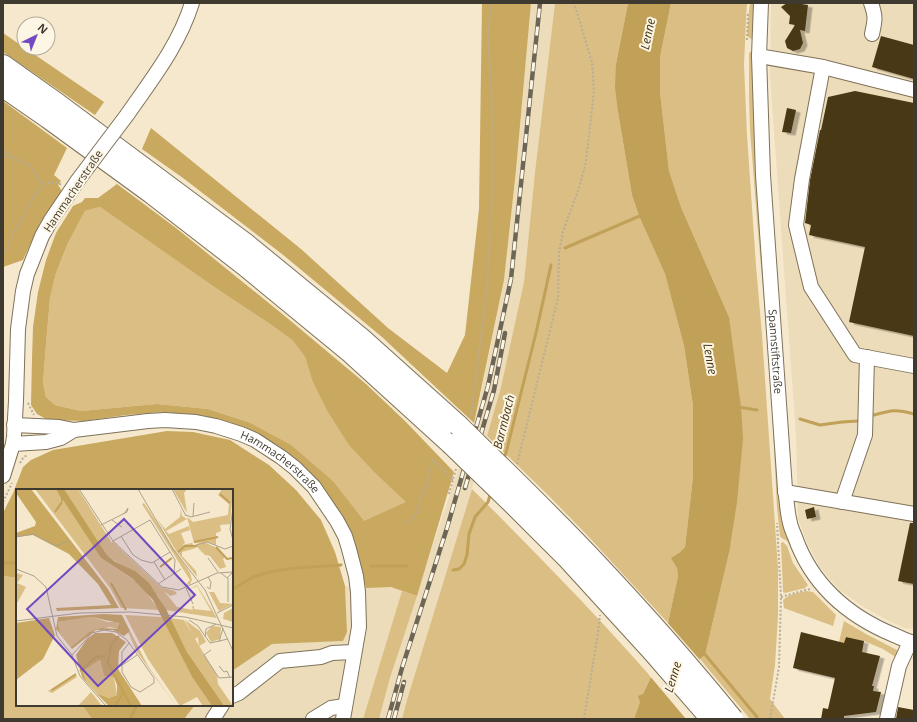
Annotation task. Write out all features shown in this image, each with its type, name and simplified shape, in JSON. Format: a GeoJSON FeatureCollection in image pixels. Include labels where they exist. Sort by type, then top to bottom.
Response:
{"type":"FeatureCollection","features":[{"type":"Feature","properties":{"kind":"highway"},"geometry":{"type":"LineString","coordinates":[[3,65],[245,243],[464,423],[532,498],[597,564],[710,690],[733,719]]}},
{"type":"Feature","properties":{"kind":"highway"},"geometry":{"type":"LineString","coordinates":[[3,87],[151,193],[244,265],[351,353],[451,444],[568,559],[652,651],[711,719]]}},
{"type":"Feature","properties":{"kind":"street","name":"Hammacherstraße"},"geometry":{"type":"LineString","coordinates":[[8,479],[13,444],[18,329],[23,291],[27,274],[50,220],[154,76],[171,50],[185,23],[192,3]]}},
{"type":"Feature","properties":{"kind":"street","name":"Spannstiftstraße"},"geometry":{"type":"LineString","coordinates":[[761,3],[758,56],[763,175],[785,492],[790,523],[798,547],[812,573],[828,592],[846,609],[861,619],[912,642],[899,666],[887,719]]}},
{"type":"Feature","properties":{"kind":"street"},"geometry":{"type":"LineString","coordinates":[[871,3],[876,19],[872,34]]}},
{"type":"Feature","properties":{"kind":"street"},"geometry":{"type":"LineString","coordinates":[[758,56],[823,67],[914,90]]}},
{"type":"Feature","properties":{"kind":"street"},"geometry":{"type":"LineString","coordinates":[[823,67],[802,178],[796,225],[811,287],[855,355],[914,366]]}},
{"type":"Feature","properties":{"kind":"street"},"geometry":{"type":"LineString","coordinates":[[842,502],[865,435],[867,357]]}},
{"type":"Feature","properties":{"kind":"street","name":"Hammacherstraße"},"geometry":{"type":"LineString","coordinates":[[14,425],[59,427],[74,430],[148,421],[165,420],[196,422],[216,426],[255,440],[291,464],[314,487],[331,511],[345,536],[350,549],[358,592],[359,626],[344,712],[331,708],[313,719]]}},
{"type":"Feature","properties":{"kind":"street","name":"Hammacherstraße"},"geometry":{"type":"LineString","coordinates":[[13,444],[46,442],[61,438],[74,430]]}},
{"type":"Feature","properties":{"kind":"street"},"geometry":{"type":"LineString","coordinates":[[785,492],[913,512]]}},
{"type":"Feature","properties":{"kind":"street"},"geometry":{"type":"LineString","coordinates":[[233,696],[239,693],[280,660],[321,657],[332,653],[354,652]]}},
{"type":"Feature","properties":{"kind":"street"},"geometry":{"type":"LineString","coordinates":[[213,719],[221,706]]}},
{"type":"Feature","properties":{"kind":"path"},"geometry":{"type":"LineString","coordinates":[[464,423],[472,406],[487,289],[490,245],[492,87],[488,34],[491,3]]}},
{"type":"Feature","properties":{"kind":"path"},"geometry":{"type":"LineString","coordinates":[[516,468],[558,298],[559,253],[563,231],[578,191],[586,162],[594,91],[592,62],[574,3]]}},
{"type":"Feature","properties":{"kind":"path"},"geometry":{"type":"LineString","coordinates":[[3,151],[30,166],[42,185]]}},
{"type":"Feature","properties":{"kind":"path"},"geometry":{"type":"LineString","coordinates":[[3,157],[10,156]]}},
{"type":"Feature","properties":{"kind":"path"},"geometry":{"type":"LineString","coordinates":[[3,253],[42,185],[54,182],[75,185]]}},
{"type":"Feature","properties":{"kind":"path"},"geometry":{"type":"LineString","coordinates":[[27,398],[32,413],[36,416],[36,426]]}},
{"type":"Feature","properties":{"kind":"path"},"geometry":{"type":"LineString","coordinates":[[19,464],[23,458],[36,450],[36,443]]}},
{"type":"Feature","properties":{"kind":"path"},"geometry":{"type":"LineString","coordinates":[[408,522],[418,511],[420,498],[427,486],[429,471],[433,460],[453,480]]}},
{"type":"Feature","properties":{"kind":"path"},"geometry":{"type":"LineString","coordinates":[[3,502],[8,479]]}},
{"type":"Feature","properties":{"kind":"path"},"geometry":{"type":"LineString","coordinates":[[781,597],[812,589]]}},
{"type":"Feature","properties":{"kind":"path"},"geometry":{"type":"LineString","coordinates":[[584,719],[598,633]]}},
{"type":"Feature","properties":{"kind":"shaded area"},"geometry":{"type":"Polygon","coordinates":[[[482,3],[531,3],[516,170],[504,280],[474,423],[382,337],[282,254],[183,178],[142,149],[151,128],[301,249],[388,328],[447,373],[465,335],[479,209],[482,3]]]}},
{"type":"Feature","properties":{"kind":"shaded area"},"geometry":{"type":"Polygon","coordinates":[[[531,3],[555,3],[535,172],[524,282],[501,387],[472,489],[402,719],[379,719],[390,678],[429,556],[474,423],[483,384],[504,280],[516,170],[531,3]]]}},
{"type":"Feature","properties":{"kind":"shaded area"},"geometry":{"type":"Polygon","coordinates":[[[555,3],[628,3],[616,64],[618,112],[632,195],[639,216],[665,274],[684,346],[693,406],[693,477],[685,547],[679,553],[677,568],[678,576],[668,623],[587,535],[487,436],[501,387],[524,282],[535,172],[555,3]]]}},
{"type":"Feature","properties":{"kind":"shaded area"},"geometry":{"type":"Polygon","coordinates":[[[671,3],[747,3],[744,65],[747,135],[778,569],[778,615],[775,665],[770,699],[785,719],[750,719],[700,659],[705,655],[729,553],[729,317],[681,207],[669,171],[660,92],[660,57],[671,3]]]}},
{"type":"Feature","properties":{"kind":"shaded area"},"geometry":{"type":"Polygon","coordinates":[[[750,3],[756,3],[754,41],[747,36],[750,3]]]}},
{"type":"Feature","properties":{"kind":"shaded area"},"geometry":{"type":"Polygon","coordinates":[[[771,3],[914,3],[914,629],[904,628],[885,619],[862,606],[838,589],[820,567],[808,545],[798,519],[796,435],[770,76],[771,3]]]}},
{"type":"Feature","properties":{"kind":"shaded area"},"geometry":{"type":"Polygon","coordinates":[[[3,33],[16,42],[16,56],[37,56],[104,102],[95,115],[3,52],[3,33]]]}},
{"type":"Feature","properties":{"kind":"shaded area"},"geometry":{"type":"Polygon","coordinates":[[[753,50],[781,503],[837,608],[835,609],[814,587],[802,570],[788,542],[780,536],[777,508],[772,407],[750,130],[749,53],[753,50]]]}},
{"type":"Feature","properties":{"kind":"shaded area"},"geometry":{"type":"Polygon","coordinates":[[[3,101],[67,148],[54,175],[61,181],[58,185],[62,191],[39,225],[23,260],[3,267],[3,101]]]}},
{"type":"Feature","properties":{"kind":"shaded area"},"geometry":{"type":"Polygon","coordinates":[[[117,184],[176,228],[366,384],[405,421],[454,472],[417,596],[391,587],[366,588],[352,536],[337,508],[318,482],[298,461],[279,446],[253,431],[201,415],[162,412],[84,421],[48,420],[37,414],[31,405],[33,327],[38,292],[46,260],[56,233],[73,206],[82,202],[85,198],[98,198],[117,184]],[[100,207],[85,211],[68,243],[56,273],[50,298],[43,383],[46,397],[55,405],[81,411],[157,404],[208,409],[248,422],[291,445],[334,482],[364,521],[406,502],[376,474],[349,445],[328,412],[312,380],[305,357],[292,340],[100,207]]]}},
{"type":"Feature","properties":{"kind":"shaded area"},"geometry":{"type":"Polygon","coordinates":[[[100,207],[292,340],[305,357],[312,380],[376,474],[407,502],[364,522],[334,482],[248,422],[208,409],[157,404],[81,411],[55,405],[46,397],[43,383],[46,344],[50,298],[56,273],[68,243],[85,211],[100,207]]]}},
{"type":"Feature","properties":{"kind":"shaded area"},"geometry":{"type":"Polygon","coordinates":[[[167,431],[193,432],[230,440],[269,465],[296,490],[321,520],[335,552],[345,586],[347,632],[343,641],[272,644],[233,670],[233,489],[16,489],[16,578],[3,576],[3,513],[23,467],[31,460],[53,450],[167,431]]]}},
{"type":"Feature","properties":{"kind":"shaded area"},"geometry":{"type":"Polygon","coordinates":[[[472,489],[608,629],[651,677],[634,719],[402,719],[472,489]]]}},
{"type":"Feature","properties":{"kind":"shaded area"},"geometry":{"type":"Polygon","coordinates":[[[783,542],[787,546],[793,563],[808,585],[805,588],[785,593],[783,592],[781,543],[783,542]]]}},
{"type":"Feature","properties":{"kind":"shaded area"},"geometry":{"type":"Polygon","coordinates":[[[3,576],[16,578],[16,706],[83,706],[92,719],[3,719],[3,576]]]}},
{"type":"Feature","properties":{"kind":"shaded area"},"geometry":{"type":"Polygon","coordinates":[[[345,586],[366,588],[391,586],[402,591],[363,719],[184,719],[194,706],[233,706],[233,670],[272,644],[343,641],[347,632],[345,586]]]}},
{"type":"Feature","properties":{"kind":"shaded area"},"geometry":{"type":"Polygon","coordinates":[[[402,591],[417,596],[390,678],[379,719],[363,719],[402,591]]]}},
{"type":"Feature","properties":{"kind":"shaded area"},"geometry":{"type":"Polygon","coordinates":[[[806,591],[813,592],[836,615],[833,626],[784,608],[783,600],[785,598],[806,591]]]}},
{"type":"Feature","properties":{"kind":"shaded area"},"geometry":{"type":"Polygon","coordinates":[[[844,621],[897,650],[897,658],[883,649],[864,641],[846,637],[835,677],[831,676],[844,621]]]}},
{"type":"Feature","properties":{"kind":"shaded area"},"geometry":{"type":"Polygon","coordinates":[[[83,706],[194,706],[184,719],[92,719],[83,706]]]}},
{"type":"Feature","properties":{"kind":"water","name":"Lenne"},"geometry":{"type":"Polygon","coordinates":[[[628,3],[671,3],[660,57],[660,92],[669,171],[681,207],[729,317],[741,407],[743,439],[737,502],[729,553],[705,655],[700,659],[685,719],[634,719],[640,702],[638,696],[643,694],[651,677],[668,623],[678,576],[677,568],[671,558],[685,547],[693,477],[693,406],[684,346],[665,274],[639,216],[632,195],[618,112],[615,87],[616,64],[628,3]]]}},
{"type":"Feature","properties":{"kind":"pier"},"geometry":{"type":"Polygon","coordinates":[[[666,621],[701,661],[688,719],[686,719],[649,675],[666,621]]]}},
{"type":"Feature","properties":{"kind":"building"},"geometry":{"type":"Polygon","coordinates":[[[787,3],[808,5],[805,31],[800,30],[803,43],[800,49],[793,51],[787,48],[785,41],[795,25],[789,24],[790,16],[781,7],[787,3]]]}},
{"type":"Feature","properties":{"kind":"building"},"geometry":{"type":"Polygon","coordinates":[[[881,36],[914,45],[914,79],[872,67],[881,36]]]}},
{"type":"Feature","properties":{"kind":"building"},"geometry":{"type":"Polygon","coordinates":[[[855,91],[914,103],[914,336],[849,322],[865,247],[809,235],[811,225],[805,223],[810,180],[828,97],[855,91]]]}},
{"type":"Feature","properties":{"kind":"building"},"geometry":{"type":"Polygon","coordinates":[[[787,108],[796,110],[791,133],[782,132],[787,108]]]}},
{"type":"Feature","properties":{"kind":"building"},"geometry":{"type":"Polygon","coordinates":[[[814,507],[816,517],[807,519],[805,510],[814,507]]]}},
{"type":"Feature","properties":{"kind":"building"},"geometry":{"type":"Polygon","coordinates":[[[910,523],[914,523],[914,584],[898,581],[910,523]]]}},
{"type":"Feature","properties":{"kind":"building"},"geometry":{"type":"Polygon","coordinates":[[[801,632],[844,643],[846,637],[864,641],[862,652],[880,656],[872,686],[874,686],[873,691],[881,692],[876,712],[844,716],[844,719],[821,719],[823,708],[828,709],[835,678],[793,668],[801,632]]]}},
{"type":"Feature","properties":{"kind":"building"},"geometry":{"type":"Polygon","coordinates":[[[898,707],[914,710],[914,719],[896,719],[898,707]]]}},
{"type":"Feature","properties":{"kind":"waterway","name":"Barmbach"},"geometry":{"type":"LineString","coordinates":[[565,248],[642,215]]}},
{"type":"Feature","properties":{"kind":"waterway","name":"Barmbach"},"geometry":{"type":"LineString","coordinates":[[504,459],[536,333],[551,265]]}},
{"type":"Feature","properties":{"kind":"waterway"},"geometry":{"type":"LineString","coordinates":[[738,407],[757,410]]}},
{"type":"Feature","properties":{"kind":"waterway"},"geometry":{"type":"LineString","coordinates":[[874,415],[894,411],[903,411],[914,414]]}},
{"type":"Feature","properties":{"kind":"waterway"},"geometry":{"type":"LineString","coordinates":[[800,419],[820,425],[858,421]]}},
{"type":"Feature","properties":{"kind":"waterway","name":"Barmbach"},"geometry":{"type":"LineString","coordinates":[[453,570],[459,569],[464,564],[467,555],[469,534],[475,517],[488,502],[491,492]]}},
{"type":"Feature","properties":{"kind":"waterway"},"geometry":{"type":"LineString","coordinates":[[3,563],[16,563]]}},
{"type":"Feature","properties":{"kind":"waterway","name":"Barmbach"},"geometry":{"type":"LineString","coordinates":[[233,589],[253,577],[266,573],[298,568],[341,565]]}},
{"type":"Feature","properties":{"kind":"waterway","name":"Barmbach"},"geometry":{"type":"LineString","coordinates":[[371,566],[407,566]]}},
{"type":"Feature","properties":{"kind":"waterway"},"geometry":{"type":"LineString","coordinates":[[703,652],[757,717]]}},
{"type":"Feature","properties":{"kind":"waterway","name":"Barmbach"},"geometry":{"type":"LineString","coordinates":[[130,719],[136,706]]}},
{"type":"Feature","properties":{"kind":"railway"},"geometry":{"type":"LineString","coordinates":[[388,719],[402,668],[447,528],[488,386],[511,279],[540,3]]}},
{"type":"Feature","properties":{"kind":"railway"},"geometry":{"type":"LineString","coordinates":[[465,488],[494,390],[505,333]]}},
{"type":"Feature","properties":{"kind":"railway"},"geometry":{"type":"LineString","coordinates":[[394,719],[404,682]]}}]}
